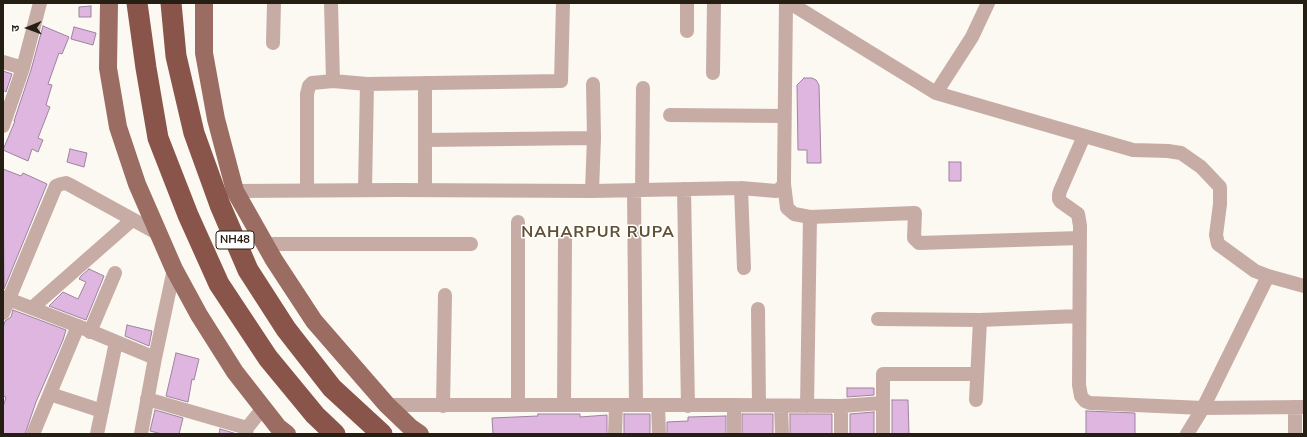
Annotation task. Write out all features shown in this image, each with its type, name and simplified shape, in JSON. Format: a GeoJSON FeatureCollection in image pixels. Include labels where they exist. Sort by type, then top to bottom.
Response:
{"type":"FeatureCollection","features":[{"type":"Feature","properties":{"kind":"highway","name":"NH48"},"geometry":{"type":"LineString","coordinates":[[137,3],[158,138],[188,215],[219,284],[268,358],[315,415],[335,434]]}},
{"type":"Feature","properties":{"kind":"highway","name":"NH48"},"geometry":{"type":"LineString","coordinates":[[171,3],[176,56],[194,133],[220,205],[248,270],[286,329],[332,388],[382,434]]}},
{"type":"Feature","properties":{"kind":"main road"},"geometry":{"type":"LineString","coordinates":[[109,3],[108,68],[118,127],[137,184],[174,269],[199,315],[235,372],[278,426],[287,434]]}},
{"type":"Feature","properties":{"kind":"main road"},"geometry":{"type":"LineString","coordinates":[[204,3],[204,53],[216,119],[235,191],[264,244],[314,321],[387,405],[410,427],[420,434]]}},
{"type":"Feature","properties":{"kind":"street"},"geometry":{"type":"LineString","coordinates":[[3,126],[23,68],[40,3]]}},
{"type":"Feature","properties":{"kind":"street"},"geometry":{"type":"LineString","coordinates":[[273,43],[274,3]]}},
{"type":"Feature","properties":{"kind":"street"},"geometry":{"type":"LineString","coordinates":[[331,3],[333,81]]}},
{"type":"Feature","properties":{"kind":"street"},"geometry":{"type":"LineString","coordinates":[[307,190],[307,94],[309,86],[312,83],[333,81],[367,84],[561,82],[563,3]]}},
{"type":"Feature","properties":{"kind":"street"},"geometry":{"type":"LineString","coordinates":[[687,3],[687,31]]}},
{"type":"Feature","properties":{"kind":"street"},"geometry":{"type":"LineString","coordinates":[[713,73],[714,3]]}},
{"type":"Feature","properties":{"kind":"street"},"geometry":{"type":"LineString","coordinates":[[786,3],[784,184],[787,208],[794,214],[810,217],[915,213],[914,238],[919,242],[1080,238]]}},
{"type":"Feature","properties":{"kind":"street"},"geometry":{"type":"LineString","coordinates":[[790,3],[936,93],[1133,150],[1181,153],[1201,167],[1220,187],[1220,204],[1216,235],[1218,244],[1254,271],[1304,286]]}},
{"type":"Feature","properties":{"kind":"street"},"geometry":{"type":"LineString","coordinates":[[936,93],[972,37],[988,3]]}},
{"type":"Feature","properties":{"kind":"street"},"geometry":{"type":"LineString","coordinates":[[3,62],[23,68]]}},
{"type":"Feature","properties":{"kind":"street"},"geometry":{"type":"LineString","coordinates":[[425,83],[425,190]]}},
{"type":"Feature","properties":{"kind":"street"},"geometry":{"type":"LineString","coordinates":[[365,190],[367,84]]}},
{"type":"Feature","properties":{"kind":"street"},"geometry":{"type":"LineString","coordinates":[[592,190],[594,138],[593,84]]}},
{"type":"Feature","properties":{"kind":"street"},"geometry":{"type":"LineString","coordinates":[[636,405],[638,190],[643,88]]}},
{"type":"Feature","properties":{"kind":"street"},"geometry":{"type":"LineString","coordinates":[[670,115],[784,116]]}},
{"type":"Feature","properties":{"kind":"street"},"geometry":{"type":"LineString","coordinates":[[1084,136],[1059,195],[1061,202],[1078,214],[1080,226],[1078,385],[1081,396],[1085,401],[1090,403],[1203,408],[1299,407],[1295,434]]}},
{"type":"Feature","properties":{"kind":"street"},"geometry":{"type":"LineString","coordinates":[[425,140],[594,138]]}},
{"type":"Feature","properties":{"kind":"street"},"geometry":{"type":"LineString","coordinates":[[3,313],[6,298],[56,186],[66,183],[159,234]]}},
{"type":"Feature","properties":{"kind":"street"},"geometry":{"type":"LineString","coordinates":[[235,191],[638,190],[741,188],[776,191],[784,184]]}},
{"type":"Feature","properties":{"kind":"street"},"geometry":{"type":"LineString","coordinates":[[741,188],[744,268]]}},
{"type":"Feature","properties":{"kind":"street"},"geometry":{"type":"LineString","coordinates":[[684,189],[688,406]]}},
{"type":"Feature","properties":{"kind":"street"},"geometry":{"type":"LineString","coordinates":[[807,406],[810,217]]}},
{"type":"Feature","properties":{"kind":"street"},"geometry":{"type":"LineString","coordinates":[[32,308],[132,220]]}},
{"type":"Feature","properties":{"kind":"street"},"geometry":{"type":"LineString","coordinates":[[518,222],[518,406]]}},
{"type":"Feature","properties":{"kind":"street"},"geometry":{"type":"LineString","coordinates":[[564,405],[565,239]]}},
{"type":"Feature","properties":{"kind":"street"},"geometry":{"type":"LineString","coordinates":[[264,244],[471,244]]}},
{"type":"Feature","properties":{"kind":"street"},"geometry":{"type":"LineString","coordinates":[[141,434],[174,269]]}},
{"type":"Feature","properties":{"kind":"street"},"geometry":{"type":"LineString","coordinates":[[33,434],[50,394],[115,273]]}},
{"type":"Feature","properties":{"kind":"street"},"geometry":{"type":"LineString","coordinates":[[1187,434],[1203,408],[1268,276]]}},
{"type":"Feature","properties":{"kind":"street"},"geometry":{"type":"LineString","coordinates":[[443,406],[445,295]]}},
{"type":"Feature","properties":{"kind":"street"},"geometry":{"type":"LineString","coordinates":[[6,298],[155,358]]}},
{"type":"Feature","properties":{"kind":"street"},"geometry":{"type":"LineString","coordinates":[[758,309],[759,406]]}},
{"type":"Feature","properties":{"kind":"street"},"geometry":{"type":"LineString","coordinates":[[878,319],[980,320],[1079,316]]}},
{"type":"Feature","properties":{"kind":"street"},"geometry":{"type":"LineString","coordinates":[[976,400],[980,320]]}},
{"type":"Feature","properties":{"kind":"street"},"geometry":{"type":"LineString","coordinates":[[97,434],[116,342]]}},
{"type":"Feature","properties":{"kind":"street"},"geometry":{"type":"LineString","coordinates":[[883,434],[883,374],[978,374]]}},
{"type":"Feature","properties":{"kind":"street"},"geometry":{"type":"LineString","coordinates":[[50,394],[102,411]]}},
{"type":"Feature","properties":{"kind":"street"},"geometry":{"type":"LineString","coordinates":[[147,399],[246,431],[263,408]]}},
{"type":"Feature","properties":{"kind":"street"},"geometry":{"type":"LineString","coordinates":[[387,405],[841,406],[883,403]]}},
{"type":"Feature","properties":{"kind":"street"},"geometry":{"type":"LineString","coordinates":[[615,434],[616,405]]}},
{"type":"Feature","properties":{"kind":"street"},"geometry":{"type":"LineString","coordinates":[[658,405],[659,434]]}},
{"type":"Feature","properties":{"kind":"street"},"geometry":{"type":"LineString","coordinates":[[734,405],[734,434]]}},
{"type":"Feature","properties":{"kind":"street"},"geometry":{"type":"LineString","coordinates":[[781,406],[782,434]]}},
{"type":"Feature","properties":{"kind":"street"},"geometry":{"type":"LineString","coordinates":[[841,406],[841,434]]}},
{"type":"Feature","properties":{"kind":"building"},"geometry":{"type":"Polygon","coordinates":[[[91,6],[91,17],[79,17],[79,7],[91,6]]]}},
{"type":"Feature","properties":{"kind":"building"},"geometry":{"type":"Polygon","coordinates":[[[43,26],[69,37],[62,54],[59,53],[48,84],[52,85],[46,105],[50,107],[38,138],[43,140],[38,152],[32,149],[28,161],[3,150],[15,121],[43,26]]]}},
{"type":"Feature","properties":{"kind":"building"},"geometry":{"type":"Polygon","coordinates":[[[74,27],[96,33],[93,45],[71,39],[74,27]]]}},
{"type":"Feature","properties":{"kind":"building"},"geometry":{"type":"Polygon","coordinates":[[[3,71],[12,74],[6,92],[3,90],[3,71]]]}},
{"type":"Feature","properties":{"kind":"building"},"geometry":{"type":"Polygon","coordinates":[[[804,78],[812,78],[816,80],[819,85],[821,163],[807,163],[807,150],[798,150],[797,85],[804,78]]]}},
{"type":"Feature","properties":{"kind":"building"},"geometry":{"type":"Polygon","coordinates":[[[70,149],[87,153],[84,167],[67,162],[70,149]]]}},
{"type":"Feature","properties":{"kind":"building"},"geometry":{"type":"Polygon","coordinates":[[[949,162],[961,162],[961,181],[949,181],[949,162]]]}},
{"type":"Feature","properties":{"kind":"building"},"geometry":{"type":"Polygon","coordinates":[[[3,169],[21,176],[23,173],[47,184],[4,289],[3,169]]]}},
{"type":"Feature","properties":{"kind":"building"},"geometry":{"type":"Polygon","coordinates":[[[89,269],[104,276],[86,320],[49,306],[63,292],[78,299],[86,282],[79,279],[89,269]]]}},
{"type":"Feature","properties":{"kind":"building"},"geometry":{"type":"Polygon","coordinates":[[[13,310],[66,330],[36,402],[25,434],[3,434],[3,407],[6,397],[3,396],[3,328],[5,321],[11,317],[13,310]]]}},
{"type":"Feature","properties":{"kind":"building"},"geometry":{"type":"Polygon","coordinates":[[[127,325],[152,331],[149,346],[125,336],[127,325]]]}},
{"type":"Feature","properties":{"kind":"building"},"geometry":{"type":"Polygon","coordinates":[[[176,353],[199,359],[194,380],[192,379],[188,402],[166,396],[176,353]]]}},
{"type":"Feature","properties":{"kind":"building"},"geometry":{"type":"Polygon","coordinates":[[[847,388],[874,388],[874,395],[847,397],[847,388]]]}},
{"type":"Feature","properties":{"kind":"building"},"geometry":{"type":"Polygon","coordinates":[[[892,400],[908,400],[909,434],[892,434],[892,400]]]}},
{"type":"Feature","properties":{"kind":"building"},"geometry":{"type":"Polygon","coordinates":[[[155,410],[183,418],[179,434],[162,434],[150,431],[155,410]]]}},
{"type":"Feature","properties":{"kind":"building"},"geometry":{"type":"Polygon","coordinates":[[[1086,411],[1135,413],[1135,434],[1086,434],[1086,411]]]}},
{"type":"Feature","properties":{"kind":"building"},"geometry":{"type":"Polygon","coordinates":[[[874,412],[874,434],[850,434],[850,414],[874,412]]]}},
{"type":"Feature","properties":{"kind":"building"},"geometry":{"type":"Polygon","coordinates":[[[538,414],[580,414],[580,417],[607,415],[607,434],[493,434],[492,418],[538,416],[538,414]]]}},
{"type":"Feature","properties":{"kind":"building"},"geometry":{"type":"Polygon","coordinates":[[[624,414],[650,414],[650,434],[624,434],[624,414]]]}},
{"type":"Feature","properties":{"kind":"building"},"geometry":{"type":"Polygon","coordinates":[[[742,414],[773,414],[773,434],[742,434],[742,414]]]}},
{"type":"Feature","properties":{"kind":"building"},"geometry":{"type":"Polygon","coordinates":[[[790,414],[832,414],[832,434],[790,434],[790,414]]]}},
{"type":"Feature","properties":{"kind":"building"},"geometry":{"type":"Polygon","coordinates":[[[726,416],[726,434],[667,434],[667,422],[688,421],[688,417],[726,416]]]}},
{"type":"Feature","properties":{"kind":"building"},"geometry":{"type":"Polygon","coordinates":[[[220,429],[237,434],[219,434],[220,429]]]}},
{"type":"Feature","properties":{"kind":"district","name":"NAHARPUR RUPA"},"geometry":{"type":"Point","coordinates":[598,233]}}]}
